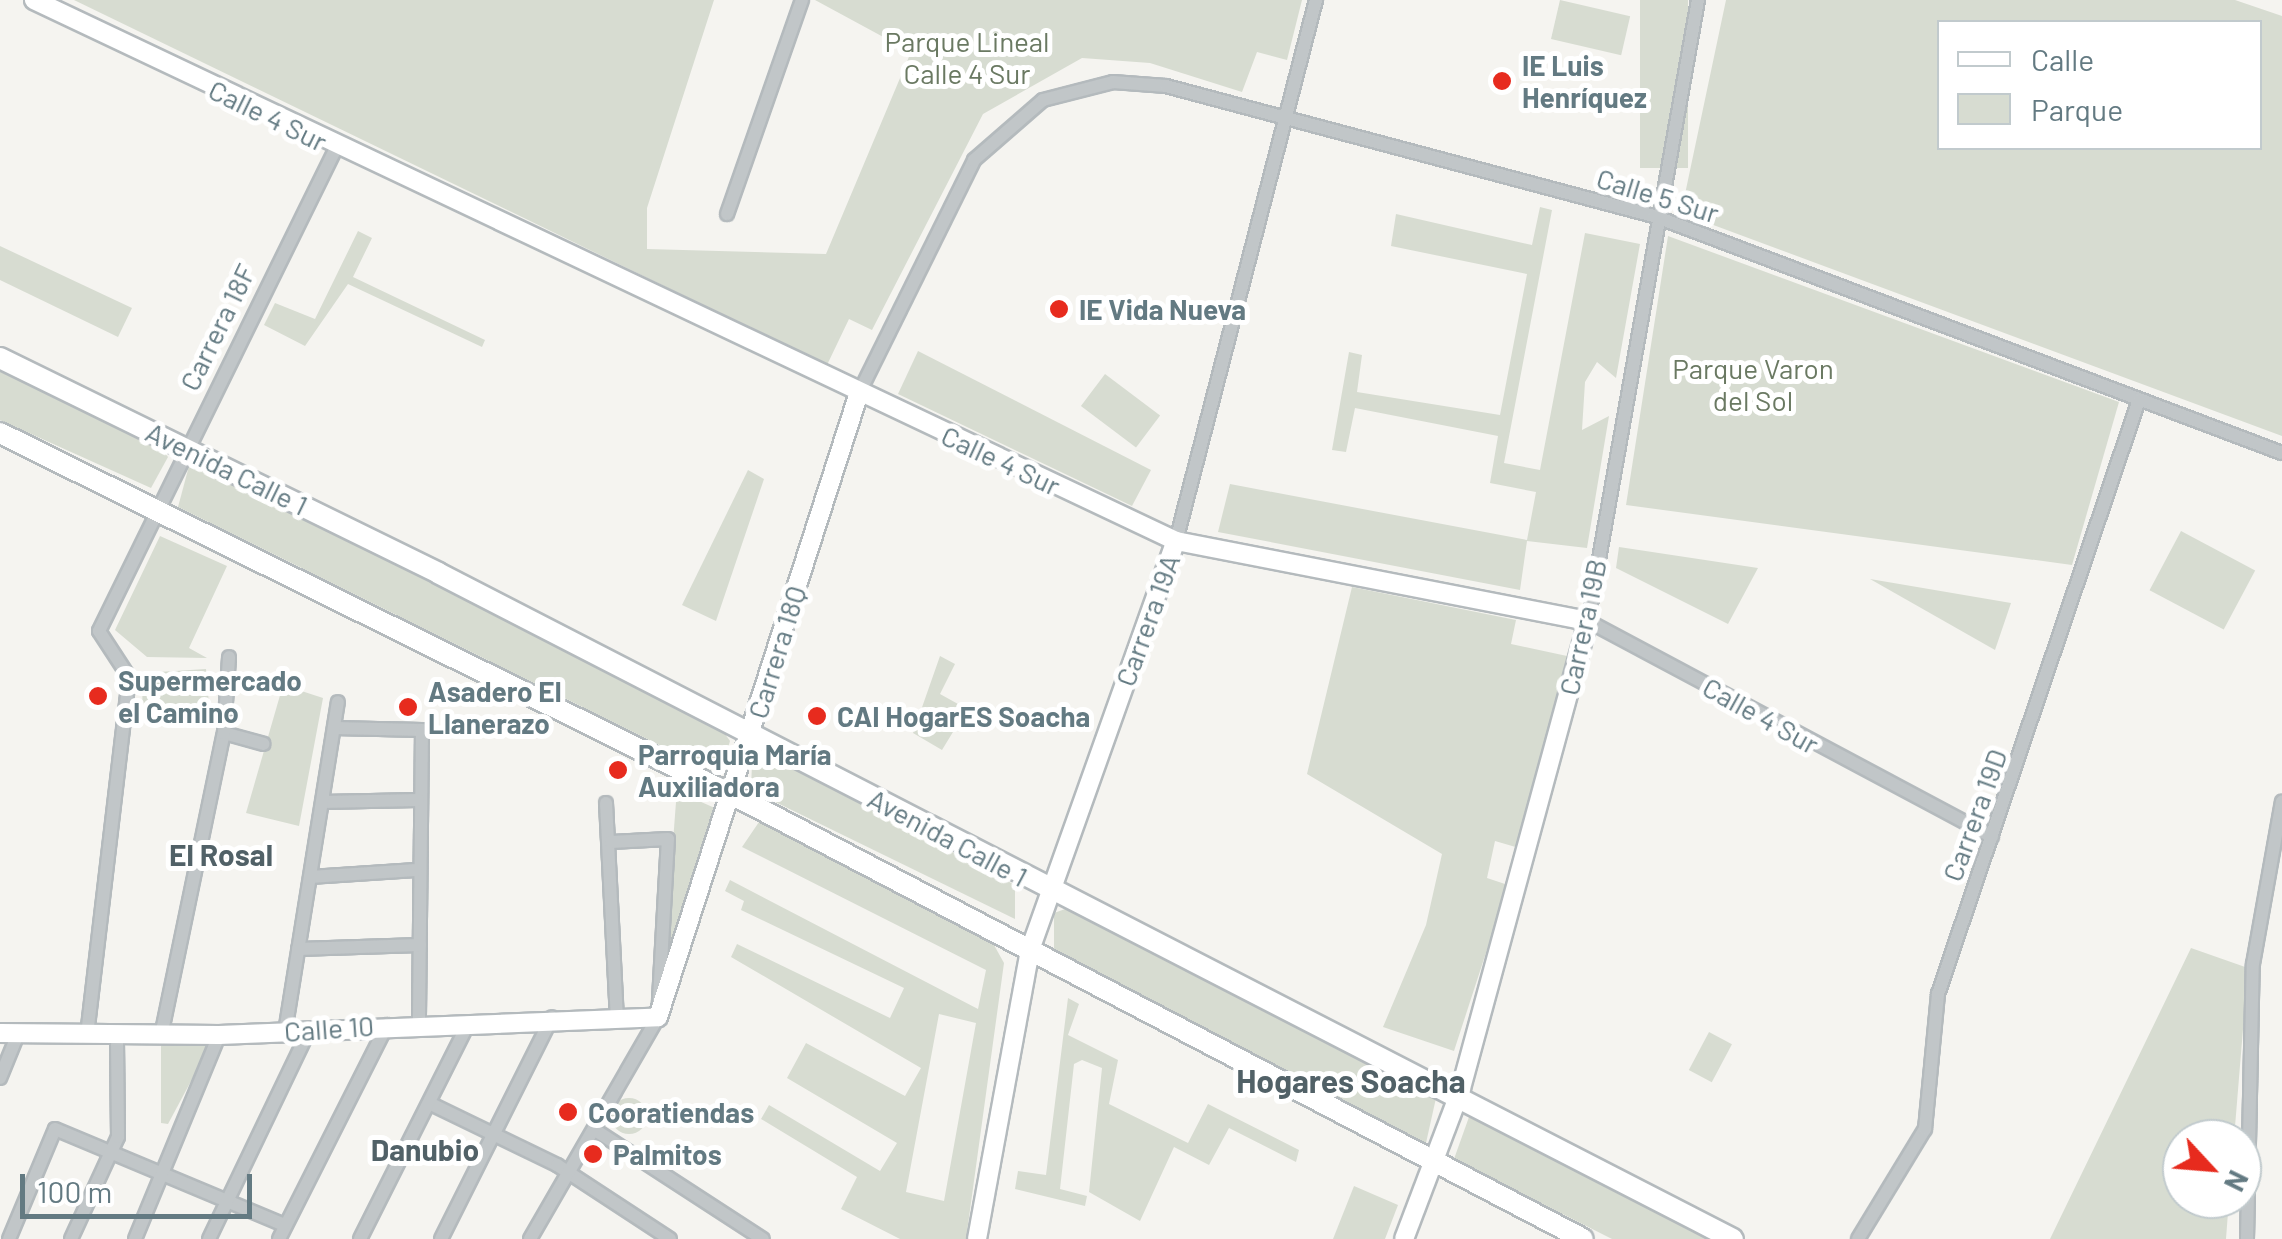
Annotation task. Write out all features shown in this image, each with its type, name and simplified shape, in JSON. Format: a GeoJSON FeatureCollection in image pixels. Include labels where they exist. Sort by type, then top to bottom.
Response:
{"type":"FeatureCollection","features":[{"type":"Feature","properties":{"kind":"main road","name":"Calle 4 Sur"},"geometry":{"type":"LineString","coordinates":[[34,0],[336,148],[1176,541],[1588,620]]}},
{"type":"Feature","properties":{"kind":"main road","name":"Avenida Calle 1"},"geometry":{"type":"LineString","coordinates":[[0,358],[184,446],[752,734],[1733,1239]]}},
{"type":"Feature","properties":{"kind":"main road","name":"Carrera 18Q"},"geometry":{"type":"LineString","coordinates":[[658,1017],[734,796],[859,393]]}},
{"type":"Feature","properties":{"kind":"main road"},"geometry":{"type":"LineString","coordinates":[[0,433],[734,796],[1434,1165],[1584,1239]]}},
{"type":"Feature","properties":{"kind":"main road","name":"Carrera 19A"},"geometry":{"type":"LineString","coordinates":[[977,1239],[1030,950],[1048,889],[1176,541]]}},
{"type":"Feature","properties":{"kind":"main road","name":"Carrera 19B"},"geometry":{"type":"LineString","coordinates":[[1404,1239],[1458,1099],[1588,620]]}},
{"type":"Feature","properties":{"kind":"main road","name":"Calle 10"},"geometry":{"type":"LineString","coordinates":[[9,1033],[219,1035],[419,1021],[658,1017]]}},
{"type":"Feature","properties":{"kind":"street"},"geometry":{"type":"LineString","coordinates":[[728,214],[802,0]]}},
{"type":"Feature","properties":{"kind":"street","name":"Carrera 19A"},"geometry":{"type":"LineString","coordinates":[[1176,541],[1316,0]]}},
{"type":"Feature","properties":{"kind":"street","name":"Carrera 19B"},"geometry":{"type":"LineString","coordinates":[[1588,620],[1698,0]]}},
{"type":"Feature","properties":{"kind":"street","name":"Calle 5 Sur"},"geometry":{"type":"LineString","coordinates":[[1006,124],[1043,100],[1113,82],[1166,86],[1659,218],[2282,454]]}},
{"type":"Feature","properties":{"kind":"street","name":"Carrera 18Q"},"geometry":{"type":"LineString","coordinates":[[859,393],[934,233],[1006,124]]}},
{"type":"Feature","properties":{"kind":"street","name":"Carrera 18F"},"geometry":{"type":"LineString","coordinates":[[87,1035],[126,666],[100,639],[184,446],[336,148]]}},
{"type":"Feature","properties":{"kind":"street","name":"Carrera 19D"},"geometry":{"type":"LineString","coordinates":[[1858,1239],[1918,1152],[1932,1098],[1934,1010],[2140,400]]}},
{"type":"Feature","properties":{"kind":"street","name":"Calle 4 Sur"},"geometry":{"type":"LineString","coordinates":[[1588,620],[1992,837]]}},
{"type":"Feature","properties":{"kind":"street"},"geometry":{"type":"LineString","coordinates":[[162,1036],[224,733],[229,656]]}},
{"type":"Feature","properties":{"kind":"street"},"geometry":{"type":"LineString","coordinates":[[285,1032],[338,702]]}},
{"type":"Feature","properties":{"kind":"street"},"geometry":{"type":"LineString","coordinates":[[334,728],[422,730],[416,870],[419,1021]]}},
{"type":"Feature","properties":{"kind":"street"},"geometry":{"type":"LineString","coordinates":[[224,733],[264,744]]}},
{"type":"Feature","properties":{"kind":"street"},"geometry":{"type":"LineString","coordinates":[[322,802],[418,800]]}},
{"type":"Feature","properties":{"kind":"street"},"geometry":{"type":"LineString","coordinates":[[2246,1239],[2254,964],[2270,846],[2282,802]]}},
{"type":"Feature","properties":{"kind":"street"},"geometry":{"type":"LineString","coordinates":[[606,803],[618,1018]]}},
{"type":"Feature","properties":{"kind":"street"},"geometry":{"type":"LineString","coordinates":[[611,842],[668,839],[658,1017]]}},
{"type":"Feature","properties":{"kind":"street"},"geometry":{"type":"LineString","coordinates":[[310,877],[416,870]]}},
{"type":"Feature","properties":{"kind":"street"},"geometry":{"type":"LineString","coordinates":[[298,948],[420,945]]}},
{"type":"Feature","properties":{"kind":"street","name":"Carrera 18Q"},"geometry":{"type":"LineString","coordinates":[[530,1239],[658,1017]]}},
{"type":"Feature","properties":{"kind":"street"},"geometry":{"type":"LineString","coordinates":[[441,1239],[552,1018]]}},
{"type":"Feature","properties":{"kind":"street"},"geometry":{"type":"LineString","coordinates":[[360,1239],[470,1019]]}},
{"type":"Feature","properties":{"kind":"street"},"geometry":{"type":"LineString","coordinates":[[278,1239],[388,1025]]}},
{"type":"Feature","properties":{"kind":"street"},"geometry":{"type":"LineString","coordinates":[[209,1239],[309,1030]]}},
{"type":"Feature","properties":{"kind":"street"},"geometry":{"type":"LineString","coordinates":[[0,1078],[9,1033]]}},
{"type":"Feature","properties":{"kind":"street"},"geometry":{"type":"LineString","coordinates":[[71,1239],[107,1153],[118,1137],[117,1035]]}},
{"type":"Feature","properties":{"kind":"street"},"geometry":{"type":"LineString","coordinates":[[135,1239],[219,1035]]}},
{"type":"Feature","properties":{"kind":"street"},"geometry":{"type":"LineString","coordinates":[[430,1104],[568,1172],[670,1239]]}},
{"type":"Feature","properties":{"kind":"street"},"geometry":{"type":"LineString","coordinates":[[9,1239],[55,1129],[223,1206],[285,1225]]}},
{"type":"Feature","properties":{"kind":"street"},"geometry":{"type":"LineString","coordinates":[[595,1130],[763,1239]]}},
{"type":"Feature","properties":{"kind":"green space","name":"Parque Lineal Calle 4 Sur"},"geometry":{"type":"Polygon","coordinates":[[[74,0],[714,0],[647,208],[647,249],[826,254],[911,52],[815,0],[1302,0],[1287,60],[1257,52],[1242,92],[1150,63],[1082,58],[983,114],[872,330],[849,319],[827,365],[74,0]]]}},
{"type":"Feature","properties":{"kind":"green space"},"geometry":{"type":"Polygon","coordinates":[[[1560,0],[1630,16],[1621,55],[1551,39],[1560,0]]]}},
{"type":"Feature","properties":{"kind":"green space"},"geometry":{"type":"Polygon","coordinates":[[[1640,0],[1688,0],[1688,168],[1640,168],[1640,0]]]}},
{"type":"Feature","properties":{"kind":"green space"},"geometry":{"type":"Polygon","coordinates":[[[1726,0],[2235,0],[2282,16],[2282,436],[1681,213],[1726,0]]]}},
{"type":"Feature","properties":{"kind":"green space"},"geometry":{"type":"Polygon","coordinates":[[[1540,207],[1552,210],[1504,463],[1540,470],[1585,233],[1640,244],[1616,378],[1597,362],[1585,382],[1582,430],[1609,416],[1587,548],[1527,541],[1520,590],[1218,532],[1230,484],[1527,540],[1536,492],[1490,483],[1498,436],[1355,408],[1346,452],[1332,450],[1349,352],[1362,355],[1357,392],[1500,415],[1527,274],[1391,246],[1396,214],[1532,245],[1540,207]]]}},
{"type":"Feature","properties":{"kind":"green space"},"geometry":{"type":"Polygon","coordinates":[[[358,231],[372,238],[353,277],[485,340],[482,347],[348,284],[305,346],[264,325],[275,303],[315,319],[358,231]]]}},
{"type":"Feature","properties":{"kind":"green space","name":"Parque Varon del Sol"},"geometry":{"type":"Polygon","coordinates":[[[1668,236],[2119,402],[2072,565],[1626,505],[1668,236]]]}},
{"type":"Feature","properties":{"kind":"green space"},"geometry":{"type":"Polygon","coordinates":[[[0,246],[132,308],[118,337],[0,280],[0,246]]]}},
{"type":"Feature","properties":{"kind":"green space"},"geometry":{"type":"Polygon","coordinates":[[[918,351],[1151,470],[1132,506],[898,394],[918,351]]]}},
{"type":"Feature","properties":{"kind":"green space"},"geometry":{"type":"Polygon","coordinates":[[[0,368],[161,448],[168,457],[151,488],[0,420],[0,368]]]}},
{"type":"Feature","properties":{"kind":"green space"},"geometry":{"type":"Polygon","coordinates":[[[1105,374],[1160,416],[1136,447],[1081,406],[1105,374]]]}},
{"type":"Feature","properties":{"kind":"green space"},"geometry":{"type":"Polygon","coordinates":[[[201,462],[723,731],[730,741],[720,775],[178,507],[189,466],[201,462]]]}},
{"type":"Feature","properties":{"kind":"green space"},"geometry":{"type":"Polygon","coordinates":[[[748,470],[764,479],[716,621],[682,605],[748,470]]]}},
{"type":"Feature","properties":{"kind":"green space"},"geometry":{"type":"Polygon","coordinates":[[[2181,531],[2255,570],[2224,630],[2150,590],[2181,531]]]}},
{"type":"Feature","properties":{"kind":"green space"},"geometry":{"type":"Polygon","coordinates":[[[160,536],[227,566],[189,648],[207,658],[147,657],[115,630],[160,536]]]}},
{"type":"Feature","properties":{"kind":"green space"},"geometry":{"type":"Polygon","coordinates":[[[1619,547],[1758,568],[1728,624],[1616,568],[1619,547]]]}},
{"type":"Feature","properties":{"kind":"green space"},"geometry":{"type":"Polygon","coordinates":[[[1870,579],[2011,603],[1995,650],[1870,579]]]}},
{"type":"Feature","properties":{"kind":"green space"},"geometry":{"type":"Polygon","coordinates":[[[1352,587],[1516,620],[1511,644],[1567,656],[1519,848],[1495,841],[1487,878],[1508,885],[1454,1051],[1383,1027],[1426,925],[1442,854],[1307,774],[1352,587]]]}},
{"type":"Feature","properties":{"kind":"green space"},"geometry":{"type":"Polygon","coordinates":[[[940,656],[955,664],[940,694],[967,709],[942,750],[913,733],[940,656]]]}},
{"type":"Feature","properties":{"kind":"green space"},"geometry":{"type":"Polygon","coordinates":[[[206,669],[209,705],[142,713],[143,673],[206,669]]]}},
{"type":"Feature","properties":{"kind":"green space"},"geometry":{"type":"Polygon","coordinates":[[[283,685],[323,698],[299,826],[246,813],[283,685]]]}},
{"type":"Feature","properties":{"kind":"green space"},"geometry":{"type":"Polygon","coordinates":[[[765,753],[1015,885],[1015,919],[751,790],[752,763],[765,753]]]}},
{"type":"Feature","properties":{"kind":"green space"},"geometry":{"type":"Polygon","coordinates":[[[681,793],[717,809],[663,974],[676,802],[681,793]]]}},
{"type":"Feature","properties":{"kind":"green space"},"geometry":{"type":"Polygon","coordinates":[[[759,822],[994,945],[1004,963],[966,1239],[900,1239],[841,1209],[857,1177],[761,1119],[769,1105],[880,1171],[897,1143],[787,1078],[806,1043],[905,1096],[921,1068],[731,957],[737,944],[890,1018],[904,988],[741,910],[744,901],[725,891],[730,880],[978,1009],[986,970],[742,847],[759,822]],[[939,1014],[906,1192],[944,1201],[976,1023],[939,1014]]]}},
{"type":"Feature","properties":{"kind":"green space"},"geometry":{"type":"Polygon","coordinates":[[[1068,908],[1436,1098],[1426,1143],[1054,952],[1054,913],[1068,908]]]}},
{"type":"Feature","properties":{"kind":"green space"},"geometry":{"type":"Polygon","coordinates":[[[2191,948],[2248,968],[2236,1119],[2162,1119],[2162,1219],[2228,1219],[2226,1239],[2050,1239],[2191,948]]]}},
{"type":"Feature","properties":{"kind":"green space"},"geometry":{"type":"Polygon","coordinates":[[[1068,998],[1079,1004],[1068,1035],[1118,1060],[1109,1104],[1188,1143],[1208,1104],[1299,1150],[1296,1162],[1229,1128],[1209,1165],[1174,1147],[1140,1221],[1089,1192],[1102,1068],[1082,1060],[1074,1064],[1060,1189],[1087,1196],[1085,1206],[1015,1189],[1018,1171],[1046,1175],[1068,998]]]}},
{"type":"Feature","properties":{"kind":"green space"},"geometry":{"type":"Polygon","coordinates":[[[1709,1032],[1732,1044],[1712,1082],[1689,1070],[1709,1032]]]}},
{"type":"Feature","properties":{"kind":"green space"},"geometry":{"type":"Polygon","coordinates":[[[212,1042],[168,1124],[161,1123],[161,1045],[212,1042]]]}},
{"type":"Feature","properties":{"kind":"green space"},"geometry":{"type":"Polygon","coordinates":[[[629,1098],[642,1103],[647,1116],[642,1129],[629,1134],[616,1129],[611,1116],[616,1103],[629,1098]]]}},
{"type":"Feature","properties":{"kind":"green space"},"geometry":{"type":"Polygon","coordinates":[[[1469,1117],[1709,1239],[1612,1239],[1454,1159],[1469,1117]]]}},
{"type":"Feature","properties":{"kind":"green space"},"geometry":{"type":"Polygon","coordinates":[[[1354,1186],[1398,1205],[1385,1239],[1333,1239],[1354,1186]]]}},
{"type":"Feature","properties":{"kind":"place","name":"IE Luis Henríquez"},"geometry":{"type":"Point","coordinates":[1502,81]}},
{"type":"Feature","properties":{"kind":"place","name":"IE Vida Nueva"},"geometry":{"type":"Point","coordinates":[1059,309]}},
{"type":"Feature","properties":{"kind":"place","name":"Supermercado el Camino"},"geometry":{"type":"Point","coordinates":[98,696]}},
{"type":"Feature","properties":{"kind":"place","name":"Asadero El Llanerazo"},"geometry":{"type":"Point","coordinates":[408,707]}},
{"type":"Feature","properties":{"kind":"place","name":"CAI HogarES Soacha"},"geometry":{"type":"Point","coordinates":[817,716]}},
{"type":"Feature","properties":{"kind":"place","name":"Parroquia María Auxiliadora"},"geometry":{"type":"Point","coordinates":[618,770]}},
{"type":"Feature","properties":{"kind":"place","name":"Cooratiendas"},"geometry":{"type":"Point","coordinates":[568,1112]}},
{"type":"Feature","properties":{"kind":"place","name":"Palmitos"},"geometry":{"type":"Point","coordinates":[593,1154]}},
{"type":"Feature","properties":{"kind":"district","name":"El Rosal"},"geometry":{"type":"Point","coordinates":[221,854]}},
{"type":"Feature","properties":{"kind":"district","name":"Hogares Soacha"},"geometry":{"type":"Point","coordinates":[1351,1080]}},
{"type":"Feature","properties":{"kind":"district","name":"Danubio"},"geometry":{"type":"Point","coordinates":[425,1149]}}]}
